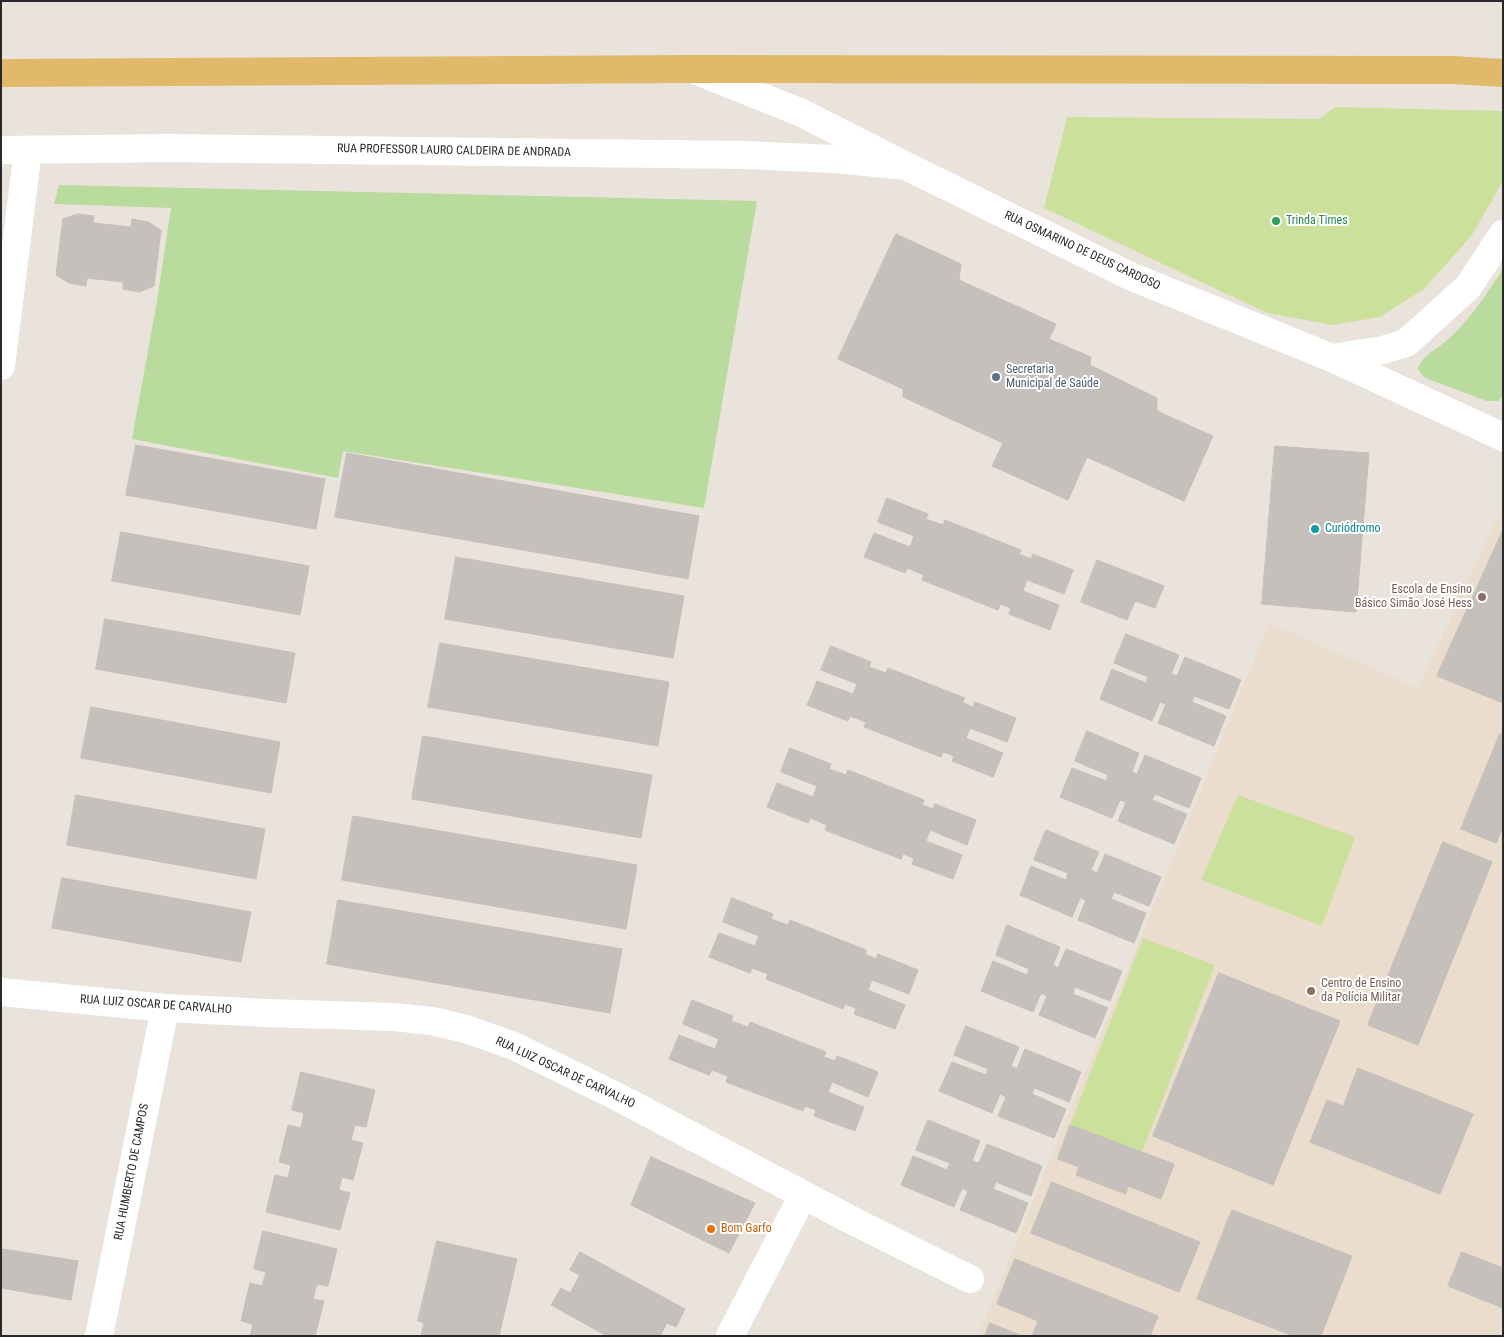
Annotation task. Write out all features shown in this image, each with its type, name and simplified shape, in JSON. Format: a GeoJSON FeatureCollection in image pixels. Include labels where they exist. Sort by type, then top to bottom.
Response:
{"type":"FeatureCollection","features":[{"type":"Feature","properties":{"kind":"main road"},"geometry":{"type":"LineString","coordinates":[[1,73],[692,69],[1434,70],[1503,72]]}},
{"type":"Feature","properties":{"kind":"street","name":"RUA OSMARINO DE DEUS CARDOSO"},"geometry":{"type":"LineString","coordinates":[[692,69],[802,113],[1130,276],[1332,358],[1503,437]]}},
{"type":"Feature","properties":{"kind":"street","name":"RUA PROFESSOR LAURO CALDEIRA DE ANDRADA"},"geometry":{"type":"LineString","coordinates":[[1,150],[169,148],[744,155],[835,159],[906,166]]}},
{"type":"Feature","properties":{"kind":"street"},"geometry":{"type":"LineString","coordinates":[[1,366],[28,150]]}},
{"type":"Feature","properties":{"kind":"street"},"geometry":{"type":"LineString","coordinates":[[1332,358],[1383,350],[1406,343],[1468,287],[1503,234]]}},
{"type":"Feature","properties":{"kind":"street","name":"RUA LUIZ OSCAR DE CARVALHO"},"geometry":{"type":"LineString","coordinates":[[1,992],[165,1008],[394,1017],[432,1021],[466,1029],[514,1046],[607,1092],[803,1195],[970,1279]]}},
{"type":"Feature","properties":{"kind":"street","name":"RUA HUMBERTO DE CAMPOS"},"geometry":{"type":"LineString","coordinates":[[99,1336],[165,1008]]}},
{"type":"Feature","properties":{"kind":"street"},"geometry":{"type":"LineString","coordinates":[[730,1336],[803,1195]]}},
{"type":"Feature","properties":{"kind":"shaded area","name":"Centro de Ensino da Polícia Militar"},"geometry":{"type":"Polygon","coordinates":[[[1503,506],[1503,1336],[978,1336],[1269,623],[1418,688],[1503,506]]]}},
{"type":"Feature","properties":{"kind":"green space","name":"Trinda Times"},"geometry":{"type":"Polygon","coordinates":[[[1335,107],[1503,111],[1503,181],[1472,235],[1424,289],[1380,317],[1332,325],[1267,313],[1044,208],[1067,117],[1319,119],[1335,107]]]}},
{"type":"Feature","properties":{"kind":"green space"},"geometry":{"type":"Polygon","coordinates":[[[59,185],[757,201],[704,508],[343,451],[338,478],[132,439],[156,307],[171,208],[54,204],[59,185]]]}},
{"type":"Feature","properties":{"kind":"green space"},"geometry":{"type":"Polygon","coordinates":[[[1503,269],[1503,396],[1498,401],[1487,401],[1425,378],[1418,370],[1422,361],[1450,337],[1467,319],[1503,269]]]}},
{"type":"Feature","properties":{"kind":"green space"},"geometry":{"type":"Polygon","coordinates":[[[1238,795],[1355,837],[1322,926],[1201,880],[1238,795]]]}},
{"type":"Feature","properties":{"kind":"green space"},"geometry":{"type":"Polygon","coordinates":[[[1143,938],[1215,965],[1142,1152],[1070,1125],[1143,938]]]}},
{"type":"Feature","properties":{"kind":"building"},"geometry":{"type":"Polygon","coordinates":[[[78,214],[94,216],[93,223],[131,227],[132,219],[148,222],[161,230],[154,286],[139,292],[123,289],[123,282],[87,278],[86,286],[69,283],[56,275],[63,219],[78,214]]]}},
{"type":"Feature","properties":{"kind":"building","name":"Secretaria Municipal de Saúde"},"geometry":{"type":"Polygon","coordinates":[[[896,234],[961,264],[959,280],[1056,324],[1049,339],[1091,357],[1090,365],[1157,398],[1157,411],[1213,436],[1184,501],[1087,457],[1068,500],[992,466],[1003,443],[903,397],[903,389],[838,359],[896,234]]]}},
{"type":"Feature","properties":{"kind":"building"},"geometry":{"type":"Polygon","coordinates":[[[136,445],[325,479],[316,529],[126,495],[136,445]]]}},
{"type":"Feature","properties":{"kind":"building","name":"Curiódromo"},"geometry":{"type":"Polygon","coordinates":[[[1275,446],[1369,453],[1356,612],[1262,604],[1275,446]]]}},
{"type":"Feature","properties":{"kind":"building"},"geometry":{"type":"Polygon","coordinates":[[[347,453],[699,516],[688,579],[335,517],[347,453]]]}},
{"type":"Feature","properties":{"kind":"building"},"geometry":{"type":"Polygon","coordinates":[[[887,498],[928,514],[926,519],[943,525],[945,520],[1021,550],[1019,554],[1031,559],[1033,554],[1073,570],[1064,594],[1027,580],[1023,591],[1059,605],[1050,630],[1009,614],[1011,608],[1000,604],[998,610],[922,580],[924,575],[907,568],[905,573],[864,557],[874,533],[910,547],[914,536],[878,522],[887,498]]]}},
{"type":"Feature","properties":{"kind":"building","name":"Escola de Ensino Básico Simão José Hess"},"geometry":{"type":"Polygon","coordinates":[[[1503,530],[1503,703],[1437,676],[1503,530]]]}},
{"type":"Feature","properties":{"kind":"building"},"geometry":{"type":"Polygon","coordinates":[[[121,532],[309,566],[300,615],[112,581],[121,532]]]}},
{"type":"Feature","properties":{"kind":"building"},"geometry":{"type":"Polygon","coordinates":[[[456,557],[684,596],[673,658],[445,619],[456,557]]]}},
{"type":"Feature","properties":{"kind":"building"},"geometry":{"type":"Polygon","coordinates":[[[1097,560],[1164,586],[1155,608],[1135,601],[1127,620],[1081,602],[1097,560]]]}},
{"type":"Feature","properties":{"kind":"building"},"geometry":{"type":"Polygon","coordinates":[[[105,619],[295,653],[286,703],[96,669],[105,619]]]}},
{"type":"Feature","properties":{"kind":"building"},"geometry":{"type":"Polygon","coordinates":[[[1126,634],[1179,655],[1171,674],[1177,676],[1185,657],[1241,680],[1229,709],[1194,696],[1192,702],[1226,716],[1214,746],[1158,723],[1166,704],[1160,702],[1152,721],[1100,699],[1112,669],[1146,683],[1148,677],[1114,663],[1126,634]]]}},
{"type":"Feature","properties":{"kind":"building"},"geometry":{"type":"Polygon","coordinates":[[[440,643],[669,682],[658,746],[428,707],[440,643]]]}},
{"type":"Feature","properties":{"kind":"building"},"geometry":{"type":"Polygon","coordinates":[[[831,646],[871,662],[869,667],[886,673],[888,668],[965,698],[962,702],[973,707],[975,702],[1016,718],[1007,742],[970,728],[966,738],[1003,753],[993,777],[952,761],[954,756],[943,752],[941,757],[864,727],[866,722],[850,716],[848,721],[807,705],[817,681],[853,694],[857,684],[821,670],[831,646]]]}},
{"type":"Feature","properties":{"kind":"building"},"geometry":{"type":"Polygon","coordinates":[[[91,707],[280,742],[271,793],[81,758],[91,707]]]}},
{"type":"Feature","properties":{"kind":"building"},"geometry":{"type":"Polygon","coordinates":[[[1087,731],[1139,753],[1132,772],[1137,774],[1145,755],[1201,778],[1189,808],[1155,794],[1152,800],[1187,814],[1174,844],[1118,821],[1126,802],[1120,800],[1112,818],[1060,797],[1072,768],[1106,781],[1108,775],[1075,761],[1087,731]]]}},
{"type":"Feature","properties":{"kind":"building"},"geometry":{"type":"Polygon","coordinates":[[[1500,734],[1503,735],[1503,827],[1496,843],[1461,829],[1500,734]]]}},
{"type":"Feature","properties":{"kind":"building"},"geometry":{"type":"Polygon","coordinates":[[[423,736],[652,775],[641,838],[412,799],[423,736]]]}},
{"type":"Feature","properties":{"kind":"building"},"geometry":{"type":"Polygon","coordinates":[[[790,748],[831,764],[829,769],[846,775],[848,770],[924,800],[922,805],[933,809],[935,804],[976,820],[967,845],[930,830],[926,841],[962,855],[953,879],[912,864],[914,858],[903,854],[901,859],[825,830],[827,825],[810,818],[808,823],[767,807],[777,783],[813,797],[817,786],[781,772],[790,748]]]}},
{"type":"Feature","properties":{"kind":"building"},"geometry":{"type":"Polygon","coordinates":[[[76,795],[265,829],[256,879],[67,845],[76,795]]]}},
{"type":"Feature","properties":{"kind":"building"},"geometry":{"type":"Polygon","coordinates":[[[353,816],[637,865],[626,929],[342,880],[353,816]]]}},
{"type":"Feature","properties":{"kind":"building"},"geometry":{"type":"Polygon","coordinates":[[[1046,830],[1099,852],[1091,870],[1097,873],[1105,854],[1161,877],[1149,906],[1114,892],[1111,899],[1146,913],[1134,943],[1078,920],[1086,900],[1080,898],[1072,917],[1020,895],[1031,866],[1066,880],[1068,873],[1034,860],[1046,830]]]}},
{"type":"Feature","properties":{"kind":"building"},"geometry":{"type":"Polygon","coordinates":[[[1443,842],[1492,862],[1418,1045],[1368,1025],[1443,842]]]}},
{"type":"Feature","properties":{"kind":"building"},"geometry":{"type":"Polygon","coordinates":[[[62,878],[251,912],[241,962],[52,928],[62,878]]]}},
{"type":"Feature","properties":{"kind":"building"},"geometry":{"type":"Polygon","coordinates":[[[732,898],[773,914],[771,919],[788,925],[790,920],[866,950],[865,954],[876,959],[878,954],[918,970],[909,994],[872,980],[868,990],[905,1005],[895,1029],[854,1014],[856,1008],[845,1004],[843,1009],[766,979],[768,974],[752,968],[750,973],[709,957],[719,933],[755,946],[759,936],[723,922],[732,898]]]}},
{"type":"Feature","properties":{"kind":"building"},"geometry":{"type":"Polygon","coordinates":[[[338,900],[622,949],[610,1013],[327,964],[338,900]]]}},
{"type":"Feature","properties":{"kind":"building"},"geometry":{"type":"Polygon","coordinates":[[[1007,925],[1060,947],[1053,965],[1058,968],[1066,949],[1122,971],[1110,1001],[1075,987],[1073,994],[1108,1008],[1095,1038],[1039,1015],[1047,996],[1041,993],[1033,1012],[981,991],[993,961],[1027,975],[1029,969],[996,955],[1007,925]]]}},
{"type":"Feature","properties":{"kind":"building"},"geometry":{"type":"Polygon","coordinates":[[[1219,973],[1340,1021],[1273,1185],[1153,1136],[1219,973]]]}},
{"type":"Feature","properties":{"kind":"building"},"geometry":{"type":"Polygon","coordinates":[[[692,1000],[733,1016],[731,1021],[748,1027],[750,1022],[826,1052],[824,1057],[835,1061],[837,1056],[878,1072],[868,1097],[832,1082],[828,1092],[864,1107],[855,1131],[814,1116],[816,1110],[805,1106],[803,1111],[726,1082],[728,1076],[712,1070],[709,1075],[669,1059],[679,1035],[715,1049],[719,1039],[683,1024],[692,1000]]]}},
{"type":"Feature","properties":{"kind":"building"},"geometry":{"type":"Polygon","coordinates":[[[966,1026],[1019,1047],[1011,1066],[1017,1069],[1025,1049],[1081,1072],[1069,1102],[1034,1088],[1032,1094],[1066,1109],[1054,1138],[998,1116],[1006,1097],[1000,1094],[992,1113],[939,1091],[952,1062],[986,1075],[988,1069],[954,1055],[966,1026]]]}},
{"type":"Feature","properties":{"kind":"building"},"geometry":{"type":"Polygon","coordinates":[[[1358,1068],[1473,1114],[1440,1194],[1310,1142],[1327,1100],[1343,1106],[1358,1068]]]}},
{"type":"Feature","properties":{"kind":"building"},"geometry":{"type":"Polygon","coordinates":[[[301,1072],[375,1090],[366,1127],[355,1125],[351,1140],[363,1143],[353,1180],[342,1177],[339,1190],[350,1193],[340,1230],[266,1212],[275,1175],[288,1178],[291,1165],[279,1162],[288,1125],[301,1128],[304,1113],[292,1110],[301,1072]]]}},
{"type":"Feature","properties":{"kind":"building"},"geometry":{"type":"Polygon","coordinates":[[[928,1120],[980,1141],[972,1161],[979,1163],[987,1144],[1042,1166],[1031,1196],[996,1182],[993,1189],[1028,1203],[1016,1233],[960,1210],[968,1191],[962,1188],[954,1207],[901,1185],[913,1156],[947,1170],[950,1163],[916,1150],[928,1120]]]}},
{"type":"Feature","properties":{"kind":"building"},"geometry":{"type":"Polygon","coordinates":[[[1070,1125],[1174,1164],[1161,1199],[1128,1186],[1126,1194],[1076,1175],[1079,1167],[1058,1159],[1070,1125]]]}},
{"type":"Feature","properties":{"kind":"building","name":"Bom Garfo"},"geometry":{"type":"Polygon","coordinates":[[[651,1157],[755,1203],[729,1253],[631,1205],[651,1157]]]}},
{"type":"Feature","properties":{"kind":"building"},"geometry":{"type":"Polygon","coordinates":[[[1052,1182],[1200,1242],[1179,1292],[1031,1233],[1052,1182]]]}},
{"type":"Feature","properties":{"kind":"building"},"geometry":{"type":"Polygon","coordinates":[[[1232,1210],[1352,1256],[1321,1336],[1294,1336],[1197,1299],[1232,1210]]]}},
{"type":"Feature","properties":{"kind":"building"},"geometry":{"type":"Polygon","coordinates":[[[263,1231],[337,1249],[328,1286],[317,1284],[313,1299],[324,1301],[315,1336],[250,1336],[253,1324],[241,1321],[250,1283],[262,1286],[266,1272],[254,1269],[263,1231]]]}},
{"type":"Feature","properties":{"kind":"building"},"geometry":{"type":"Polygon","coordinates":[[[437,1241],[517,1259],[499,1336],[421,1336],[424,1323],[418,1321],[437,1241]]]}},
{"type":"Feature","properties":{"kind":"building"},"geometry":{"type":"Polygon","coordinates":[[[3,1249],[78,1261],[71,1300],[1,1288],[1,1258],[3,1249]]]}},
{"type":"Feature","properties":{"kind":"building"},"geometry":{"type":"Polygon","coordinates":[[[580,1252],[685,1309],[676,1327],[667,1323],[660,1336],[607,1336],[551,1305],[561,1288],[570,1293],[580,1275],[570,1270],[580,1252]]]}},
{"type":"Feature","properties":{"kind":"building"},"geometry":{"type":"Polygon","coordinates":[[[1462,1252],[1503,1268],[1503,1308],[1448,1286],[1462,1252]]]}},
{"type":"Feature","properties":{"kind":"building"},"geometry":{"type":"Polygon","coordinates":[[[1015,1259],[1158,1316],[1150,1336],[1032,1336],[1038,1321],[997,1304],[1015,1259]]]}},
{"type":"Feature","properties":{"kind":"building"},"geometry":{"type":"Polygon","coordinates":[[[990,1323],[1022,1336],[985,1336],[990,1323]]]}},
{"type":"Feature","properties":{"kind":"place","name":"Trinda Times"},"geometry":{"type":"Point","coordinates":[1276,221]}},
{"type":"Feature","properties":{"kind":"place","name":"Secretaria Municipal de Saúde"},"geometry":{"type":"Point","coordinates":[996,377]}},
{"type":"Feature","properties":{"kind":"place","name":"Curiódromo"},"geometry":{"type":"Point","coordinates":[1315,529]}},
{"type":"Feature","properties":{"kind":"place","name":"Escola de Ensino Básico Simão José Hess"},"geometry":{"type":"Point","coordinates":[1482,597]}},
{"type":"Feature","properties":{"kind":"place","name":"Centro de Ensino da Polícia Militar"},"geometry":{"type":"Point","coordinates":[1311,991]}},
{"type":"Feature","properties":{"kind":"place","name":"Bom Garfo"},"geometry":{"type":"Point","coordinates":[711,1229]}}]}
